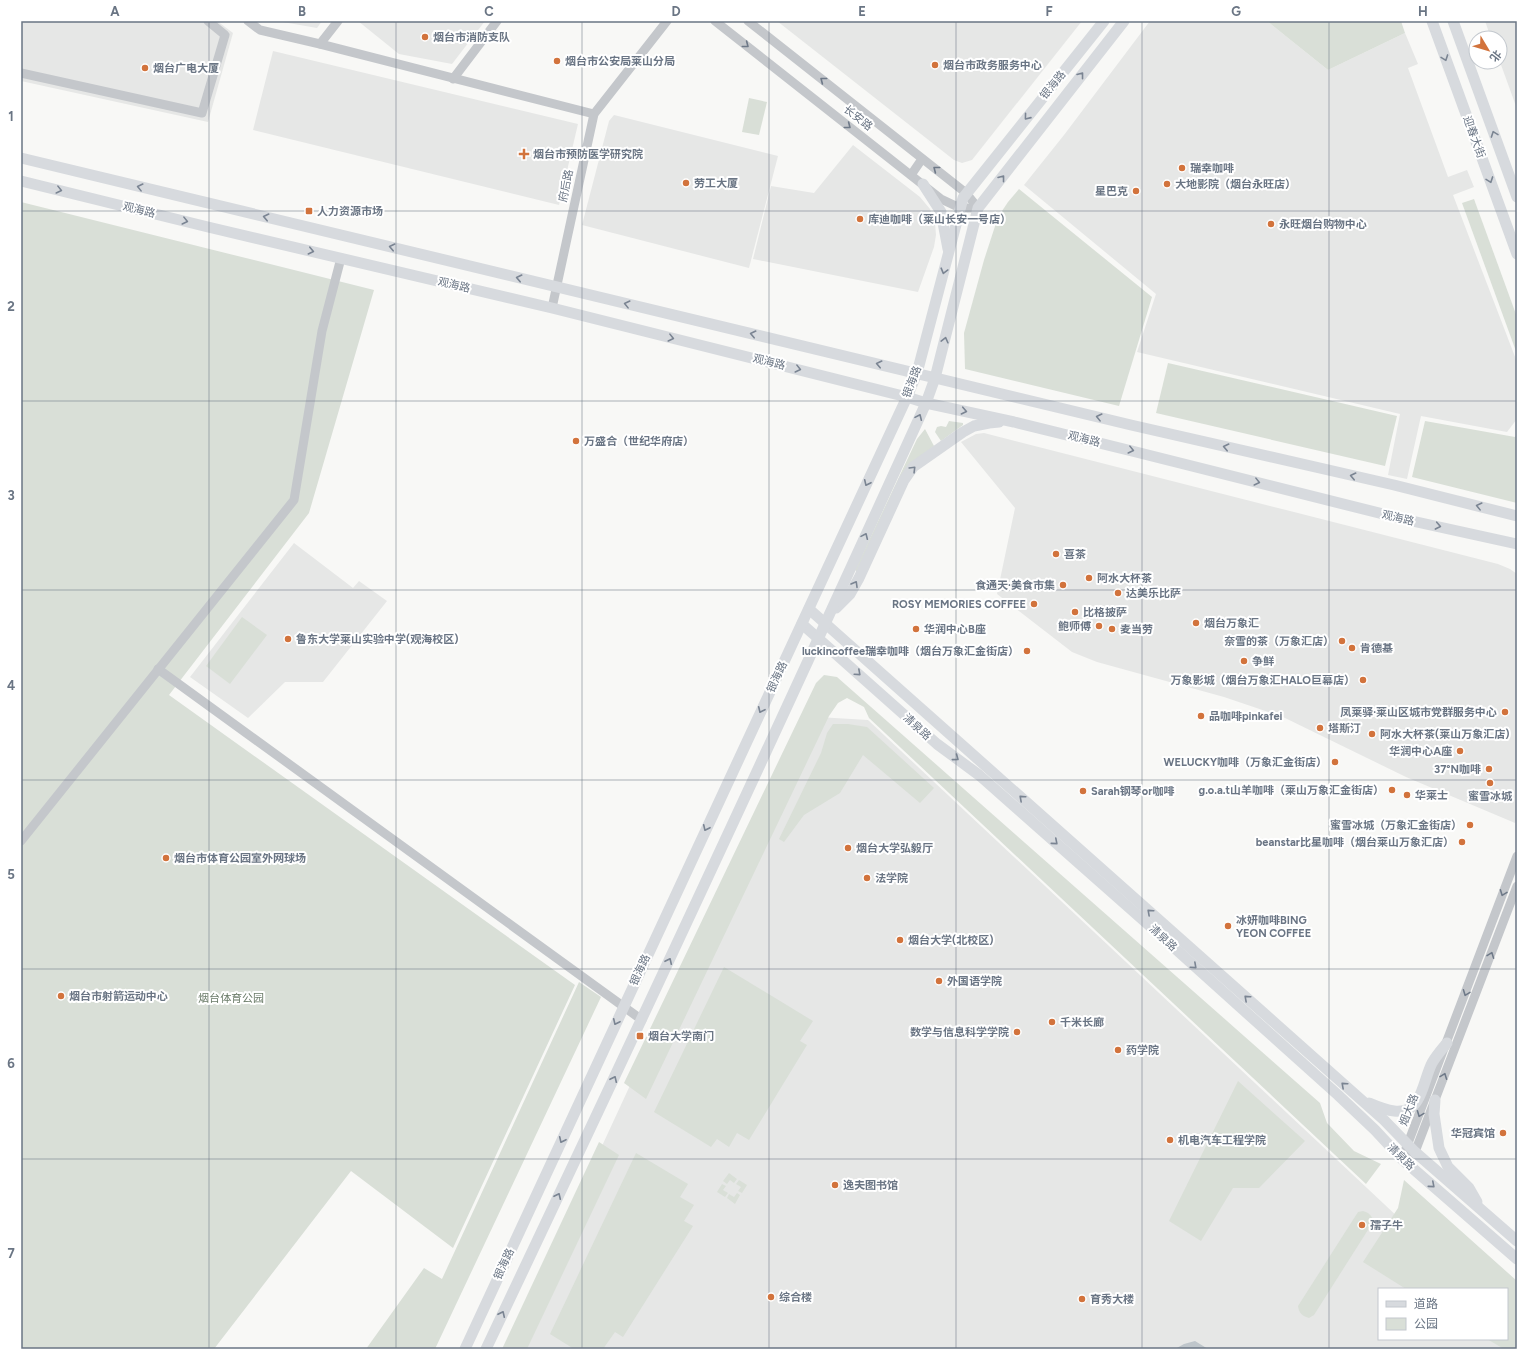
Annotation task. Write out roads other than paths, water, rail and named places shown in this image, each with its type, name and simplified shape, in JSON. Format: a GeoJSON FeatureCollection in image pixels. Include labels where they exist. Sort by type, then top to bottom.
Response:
{"type":"FeatureCollection","features":[{"type":"Feature","properties":{"kind":"main road","name":"银海路"},"geometry":{"type":"LineString","coordinates":[[465,1349],[917,374],[963,198],[1104,21]]}},
{"type":"Feature","properties":{"kind":"main road","name":"银海路"},"geometry":{"type":"LineString","coordinates":[[486,1349],[642,1020],[926,403],[935,378],[978,208],[1124,21]]}},
{"type":"Feature","properties":{"kind":"main road","name":"迎春大街"},"geometry":{"type":"LineString","coordinates":[[1432,21],[1517,254]]}},
{"type":"Feature","properties":{"kind":"main road","name":"迎春大街"},"geometry":{"type":"LineString","coordinates":[[1453,21],[1517,197]]}},
{"type":"Feature","properties":{"kind":"main road","name":"观海路"},"geometry":{"type":"LineString","coordinates":[[21,158],[917,374],[1394,485],[1517,516]]}},
{"type":"Feature","properties":{"kind":"main road","name":"观海路"},"geometry":{"type":"LineString","coordinates":[[21,181],[208,227],[552,308],[926,403],[1014,422],[1403,519],[1517,544]]}},
{"type":"Feature","properties":{"kind":"main road"},"geometry":{"type":"LineString","coordinates":[[923,184],[941,212],[949,252]]}},
{"type":"Feature","properties":{"kind":"main road"},"geometry":{"type":"LineString","coordinates":[[828,618],[850,594],[859,578],[904,480],[912,467],[974,426],[989,423],[1014,422]]}},
{"type":"Feature","properties":{"kind":"main road"},"geometry":{"type":"LineString","coordinates":[[1495,538],[1517,552]]}},
{"type":"Feature","properties":{"kind":"main road","name":"清泉路"},"geometry":{"type":"LineString","coordinates":[[809,609],[828,618],[1384,1120],[1411,1148],[1517,1241]]}},
{"type":"Feature","properties":{"kind":"main road","name":"清泉路"},"geometry":{"type":"LineString","coordinates":[[802,624],[937,744],[979,775],[1160,935],[1332,1090],[1375,1130],[1402,1159],[1517,1258]]}},
{"type":"Feature","properties":{"kind":"main road"},"geometry":{"type":"LineString","coordinates":[[1358,1098],[1392,1112],[1403,1111],[1411,1107],[1417,1102],[1432,1063],[1447,1043]]}},
{"type":"Feature","properties":{"kind":"main road"},"geometry":{"type":"LineString","coordinates":[[1435,1100],[1434,1114],[1439,1148],[1448,1167],[1469,1188],[1482,1211]]}},
{"type":"Feature","properties":{"kind":"street"},"geometry":{"type":"LineString","coordinates":[[21,73],[202,113],[225,35],[208,21]]}},
{"type":"Feature","properties":{"kind":"street"},"geometry":{"type":"LineString","coordinates":[[248,21],[260,30],[594,114]]}},
{"type":"Feature","properties":{"kind":"street"},"geometry":{"type":"LineString","coordinates":[[320,44],[338,21]]}},
{"type":"Feature","properties":{"kind":"street"},"geometry":{"type":"LineString","coordinates":[[453,79],[497,21]]}},
{"type":"Feature","properties":{"kind":"street","name":"府后路"},"geometry":{"type":"LineString","coordinates":[[552,308],[594,114],[667,21]]}},
{"type":"Feature","properties":{"kind":"street","name":"长安路"},"geometry":{"type":"LineString","coordinates":[[715,21],[942,199],[960,208],[978,208]]}},
{"type":"Feature","properties":{"kind":"street"},"geometry":{"type":"LineString","coordinates":[[748,21],[966,193],[978,208]]}},
{"type":"Feature","properties":{"kind":"street"},"geometry":{"type":"LineString","coordinates":[[911,175],[922,159]]}},
{"type":"Feature","properties":{"kind":"street"},"geometry":{"type":"LineString","coordinates":[[21,841],[294,500],[322,332],[341,258]]}},
{"type":"Feature","properties":{"kind":"street"},"geometry":{"type":"LineString","coordinates":[[158,669],[642,1020]]}},
{"type":"Feature","properties":{"kind":"street","name":"烟大路"},"geometry":{"type":"LineString","coordinates":[[1411,1148],[1447,1043],[1517,856]]}},
{"type":"Feature","properties":{"kind":"street","name":"烟大路"},"geometry":{"type":"LineString","coordinates":[[1411,1148],[1435,1100],[1517,886]]}},
{"type":"Feature","properties":{"kind":"street"},"geometry":{"type":"LineString","coordinates":[[1402,1159],[1411,1148]]}},
{"type":"Feature","properties":{"kind":"place","name":"烟台市消防支队"},"geometry":{"type":"Point","coordinates":[425,37]}},
{"type":"Feature","properties":{"kind":"place","name":"烟台市公安局莱山分局"},"geometry":{"type":"Point","coordinates":[557,61]}},
{"type":"Feature","properties":{"kind":"place","name":"烟台市政务服务中心"},"geometry":{"type":"Point","coordinates":[935,65]}},
{"type":"Feature","properties":{"kind":"place","name":"烟台广电大厦"},"geometry":{"type":"Point","coordinates":[145,68]}},
{"type":"Feature","properties":{"kind":"place","name":"烟台市预防医学研究院"},"geometry":{"type":"Point","coordinates":[524,154]}},
{"type":"Feature","properties":{"kind":"place","name":"瑞幸咖啡"},"geometry":{"type":"Point","coordinates":[1182,168]}},
{"type":"Feature","properties":{"kind":"place","name":"劳工大厦"},"geometry":{"type":"Point","coordinates":[686,183]}},
{"type":"Feature","properties":{"kind":"place","name":"大地影院（烟台永旺店）"},"geometry":{"type":"Point","coordinates":[1167,184]}},
{"type":"Feature","properties":{"kind":"place","name":"星巴克"},"geometry":{"type":"Point","coordinates":[1136,191]}},
{"type":"Feature","properties":{"kind":"place","name":"人力资源市场"},"geometry":{"type":"Point","coordinates":[309,211]}},
{"type":"Feature","properties":{"kind":"place","name":"库迪咖啡（莱山长安一号店）"},"geometry":{"type":"Point","coordinates":[860,219]}},
{"type":"Feature","properties":{"kind":"place","name":"永旺烟台购物中心"},"geometry":{"type":"Point","coordinates":[1271,224]}},
{"type":"Feature","properties":{"kind":"place","name":"万盛合（世纪华府店）"},"geometry":{"type":"Point","coordinates":[576,441]}},
{"type":"Feature","properties":{"kind":"place","name":"喜茶"},"geometry":{"type":"Point","coordinates":[1056,554]}},
{"type":"Feature","properties":{"kind":"place","name":"阿水大杯茶"},"geometry":{"type":"Point","coordinates":[1089,578]}},
{"type":"Feature","properties":{"kind":"place","name":"食通天·美食市集"},"geometry":{"type":"Point","coordinates":[1063,585]}},
{"type":"Feature","properties":{"kind":"place","name":"达美乐比萨"},"geometry":{"type":"Point","coordinates":[1118,593]}},
{"type":"Feature","properties":{"kind":"place","name":"ROSY MEMORIES COFFEE"},"geometry":{"type":"Point","coordinates":[1034,604]}},
{"type":"Feature","properties":{"kind":"place","name":"比格披萨"},"geometry":{"type":"Point","coordinates":[1075,612]}},
{"type":"Feature","properties":{"kind":"place","name":"烟台万象汇"},"geometry":{"type":"Point","coordinates":[1196,623]}},
{"type":"Feature","properties":{"kind":"place","name":"鲍师傅"},"geometry":{"type":"Point","coordinates":[1099,626]}},
{"type":"Feature","properties":{"kind":"place","name":"华润中心B座"},"geometry":{"type":"Point","coordinates":[916,629]}},
{"type":"Feature","properties":{"kind":"place","name":"麦当劳"},"geometry":{"type":"Point","coordinates":[1112,629]}},
{"type":"Feature","properties":{"kind":"place","name":"鲁东大学莱山实验中学(观海校区)"},"geometry":{"type":"Point","coordinates":[288,639]}},
{"type":"Feature","properties":{"kind":"place","name":"奈雪的茶（万象汇店）"},"geometry":{"type":"Point","coordinates":[1342,641]}},
{"type":"Feature","properties":{"kind":"place","name":"肯德基"},"geometry":{"type":"Point","coordinates":[1352,648]}},
{"type":"Feature","properties":{"kind":"place","name":"luckincoffee瑞幸咖啡（烟台万象汇金街店）"},"geometry":{"type":"Point","coordinates":[1027,651]}},
{"type":"Feature","properties":{"kind":"place","name":"争鲜"},"geometry":{"type":"Point","coordinates":[1244,661]}},
{"type":"Feature","properties":{"kind":"place","name":"万象影城（烟台万象汇HALO巨幕店）"},"geometry":{"type":"Point","coordinates":[1363,680]}},
{"type":"Feature","properties":{"kind":"place","name":"凤莱驿·莱山区城市党群服务中心"},"geometry":{"type":"Point","coordinates":[1505,712]}},
{"type":"Feature","properties":{"kind":"place","name":"品咖啡pinkafei"},"geometry":{"type":"Point","coordinates":[1201,716]}},
{"type":"Feature","properties":{"kind":"place","name":"塔斯汀"},"geometry":{"type":"Point","coordinates":[1320,728]}},
{"type":"Feature","properties":{"kind":"place","name":"阿水大杯茶(莱山万象汇店)"},"geometry":{"type":"Point","coordinates":[1372,734]}},
{"type":"Feature","properties":{"kind":"place","name":"华润中心A座"},"geometry":{"type":"Point","coordinates":[1460,751]}},
{"type":"Feature","properties":{"kind":"place","name":"WELUCKY咖啡（万象汇金街店）"},"geometry":{"type":"Point","coordinates":[1335,762]}},
{"type":"Feature","properties":{"kind":"place","name":"37°N咖啡"},"geometry":{"type":"Point","coordinates":[1489,769]}},
{"type":"Feature","properties":{"kind":"place","name":"蜜雪冰城"},"geometry":{"type":"Point","coordinates":[1490,783]}},
{"type":"Feature","properties":{"kind":"place","name":"g.o.a.t山羊咖啡（莱山万象汇金街店）"},"geometry":{"type":"Point","coordinates":[1392,790]}},
{"type":"Feature","properties":{"kind":"place","name":"Sarah钢琴or咖啡"},"geometry":{"type":"Point","coordinates":[1083,791]}},
{"type":"Feature","properties":{"kind":"place","name":"华莱士"},"geometry":{"type":"Point","coordinates":[1407,795]}},
{"type":"Feature","properties":{"kind":"place","name":"蜜雪冰城（万象汇金街店）"},"geometry":{"type":"Point","coordinates":[1470,825]}},
{"type":"Feature","properties":{"kind":"place","name":"beanstar比星咖啡（烟台莱山万象汇店）"},"geometry":{"type":"Point","coordinates":[1462,842]}},
{"type":"Feature","properties":{"kind":"place","name":"烟台大学弘毅厅"},"geometry":{"type":"Point","coordinates":[848,848]}},
{"type":"Feature","properties":{"kind":"place","name":"烟台市体育公园室外网球场"},"geometry":{"type":"Point","coordinates":[166,858]}},
{"type":"Feature","properties":{"kind":"place","name":"法学院"},"geometry":{"type":"Point","coordinates":[867,878]}},
{"type":"Feature","properties":{"kind":"place","name":"冰妍咖啡BING YEON COFFEE"},"geometry":{"type":"Point","coordinates":[1228,926]}},
{"type":"Feature","properties":{"kind":"place","name":"烟台大学(北校区)"},"geometry":{"type":"Point","coordinates":[900,940]}},
{"type":"Feature","properties":{"kind":"place","name":"外国语学院"},"geometry":{"type":"Point","coordinates":[939,981]}},
{"type":"Feature","properties":{"kind":"place","name":"烟台市射箭运动中心"},"geometry":{"type":"Point","coordinates":[61,996]}},
{"type":"Feature","properties":{"kind":"place","name":"千米长廊"},"geometry":{"type":"Point","coordinates":[1052,1022]}},
{"type":"Feature","properties":{"kind":"place","name":"数学与信息科学学院"},"geometry":{"type":"Point","coordinates":[1017,1032]}},
{"type":"Feature","properties":{"kind":"place","name":"烟台大学南门"},"geometry":{"type":"Point","coordinates":[640,1036]}},
{"type":"Feature","properties":{"kind":"place","name":"药学院"},"geometry":{"type":"Point","coordinates":[1118,1050]}},
{"type":"Feature","properties":{"kind":"place","name":"华冠宾馆"},"geometry":{"type":"Point","coordinates":[1503,1133]}},
{"type":"Feature","properties":{"kind":"place","name":"机电汽车工程学院"},"geometry":{"type":"Point","coordinates":[1170,1140]}},
{"type":"Feature","properties":{"kind":"place","name":"逸夫图书馆"},"geometry":{"type":"Point","coordinates":[835,1185]}},
{"type":"Feature","properties":{"kind":"place","name":"孺子牛"},"geometry":{"type":"Point","coordinates":[1362,1225]}},
{"type":"Feature","properties":{"kind":"place","name":"综合楼"},"geometry":{"type":"Point","coordinates":[771,1297]}},
{"type":"Feature","properties":{"kind":"place","name":"育秀大楼"},"geometry":{"type":"Point","coordinates":[1082,1299]}},
{"type":"Feature","properties":{"kind":"park label","name":"烟台体育公园"},"geometry":{"type":"Point","coordinates":[231,998]}}]}
